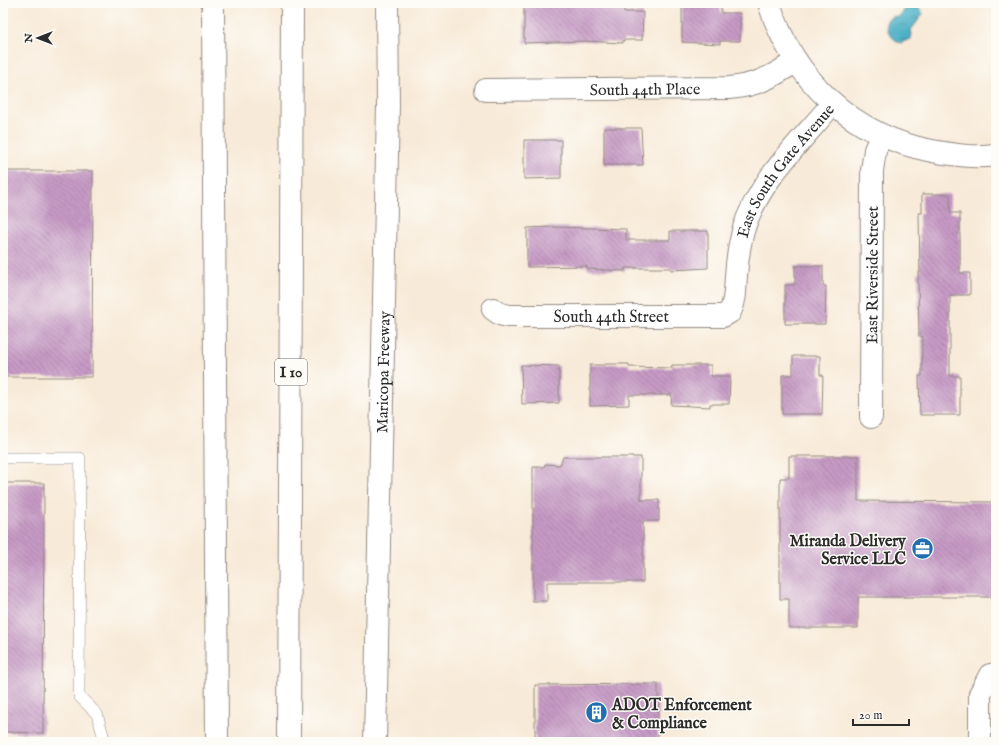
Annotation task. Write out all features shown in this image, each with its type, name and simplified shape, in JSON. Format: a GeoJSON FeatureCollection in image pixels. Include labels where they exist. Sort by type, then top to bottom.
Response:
{"type":"FeatureCollection","features":[{"type":"Feature","properties":{"kind":"main road"},"geometry":{"type":"LineString","coordinates":[[213,3],[217,742]]}},
{"type":"Feature","properties":{"kind":"main road","name":"I 10"},"geometry":{"type":"LineString","coordinates":[[289,742],[292,3]]}},
{"type":"Feature","properties":{"kind":"main road","name":"Maricopa Freeway"},"geometry":{"type":"LineString","coordinates":[[375,742],[388,105],[387,3]]}},
{"type":"Feature","properties":{"kind":"main road","name":"East South Gate Avenue"},"geometry":{"type":"LineString","coordinates":[[730,312],[735,296],[739,248],[752,210],[776,172],[832,104],[796,61],[778,29],[769,3]]}},
{"type":"Feature","properties":{"kind":"main road","name":"South 44th Place"},"geometry":{"type":"LineString","coordinates":[[486,90],[729,88],[759,83],[774,76],[796,61]]}},
{"type":"Feature","properties":{"kind":"main road"},"geometry":{"type":"LineString","coordinates":[[832,104],[881,136],[920,149],[969,157],[996,155]]}},
{"type":"Feature","properties":{"kind":"main road","name":"East Riverside Street"},"geometry":{"type":"LineString","coordinates":[[871,417],[872,171],[875,150],[881,136]]}},
{"type":"Feature","properties":{"kind":"main road","name":"South 44th Street"},"geometry":{"type":"LineString","coordinates":[[492,309],[500,314],[508,316],[723,316],[730,312]]}},
{"type":"Feature","properties":{"kind":"main road"},"geometry":{"type":"LineString","coordinates":[[980,742],[980,694],[993,674]]}},
{"type":"Feature","properties":{"kind":"main road"},"geometry":{"type":"LineString","coordinates":[[210,742],[216,684]]}},
{"type":"Feature","properties":{"kind":"lane"},"geometry":{"type":"LineString","coordinates":[[3,458],[80,458],[79,696],[97,714],[105,742]]}},
{"type":"Feature","properties":{"kind":"water"},"geometry":{"type":"Polygon","coordinates":[[[909,5],[918,6],[923,14],[911,30],[911,39],[900,43],[889,33],[887,28],[887,20],[894,16],[897,18],[909,5]]]}},
{"type":"Feature","properties":{"kind":"building"},"geometry":{"type":"Polygon","coordinates":[[[524,3],[624,3],[624,12],[643,12],[642,40],[623,40],[623,43],[584,41],[524,43],[524,3]]]}},
{"type":"Feature","properties":{"kind":"building"},"geometry":{"type":"Polygon","coordinates":[[[682,3],[721,3],[721,13],[740,13],[740,41],[720,41],[720,44],[682,42],[682,3]]]}},
{"type":"Feature","properties":{"kind":"building"},"geometry":{"type":"Polygon","coordinates":[[[604,128],[641,128],[643,165],[604,165],[604,128]]]}},
{"type":"Feature","properties":{"kind":"building"},"geometry":{"type":"Polygon","coordinates":[[[524,140],[561,140],[561,178],[524,179],[524,140]]]}},
{"type":"Feature","properties":{"kind":"building"},"geometry":{"type":"Polygon","coordinates":[[[3,171],[93,171],[92,377],[3,377],[3,171]]]}},
{"type":"Feature","properties":{"kind":"building"},"geometry":{"type":"Polygon","coordinates":[[[922,194],[950,194],[950,213],[960,213],[960,273],[970,273],[970,295],[950,295],[950,376],[960,376],[960,415],[920,415],[919,376],[922,376],[922,336],[919,336],[918,273],[920,273],[919,213],[922,213],[922,194]]]}},
{"type":"Feature","properties":{"kind":"building"},"geometry":{"type":"Polygon","coordinates":[[[552,227],[626,229],[626,240],[670,240],[670,231],[708,231],[708,268],[671,270],[671,268],[625,268],[625,271],[587,269],[587,266],[527,267],[527,228],[552,227]]]}},
{"type":"Feature","properties":{"kind":"building"},"geometry":{"type":"Polygon","coordinates":[[[795,266],[823,266],[823,286],[826,286],[825,324],[785,324],[785,285],[795,285],[795,266]]]}},
{"type":"Feature","properties":{"kind":"building"},"geometry":{"type":"Polygon","coordinates":[[[793,356],[820,356],[820,375],[823,375],[822,414],[782,414],[782,375],[793,375],[793,356]]]}},
{"type":"Feature","properties":{"kind":"building"},"geometry":{"type":"Polygon","coordinates":[[[629,364],[629,367],[672,368],[672,365],[711,365],[711,376],[730,376],[729,404],[710,404],[710,407],[671,405],[672,395],[629,395],[629,405],[590,406],[590,365],[629,364]]]}},
{"type":"Feature","properties":{"kind":"building"},"geometry":{"type":"Polygon","coordinates":[[[521,365],[559,366],[559,403],[522,404],[521,365]]]}},
{"type":"Feature","properties":{"kind":"building"},"geometry":{"type":"Polygon","coordinates":[[[789,456],[858,456],[858,501],[996,502],[996,597],[858,597],[858,628],[789,628],[789,599],[780,599],[780,478],[789,478],[789,456]]]}},
{"type":"Feature","properties":{"kind":"building"},"geometry":{"type":"Polygon","coordinates":[[[563,457],[641,457],[641,500],[659,500],[659,521],[643,521],[643,582],[547,582],[547,601],[533,601],[533,467],[544,467],[545,464],[560,465],[563,457]]]}},
{"type":"Feature","properties":{"kind":"building"},"geometry":{"type":"Polygon","coordinates":[[[3,483],[44,483],[43,733],[3,732],[3,483]]]}},
{"type":"Feature","properties":{"kind":"building","name":"ADOT Enforcement & Compliance"},"geometry":{"type":"Polygon","coordinates":[[[658,684],[658,742],[535,742],[535,685],[658,684]]]}},
{"type":"Feature","properties":{"kind":"place","name":"Miranda Delivery Service LLC"},"geometry":{"type":"Point","coordinates":[922,549]}},
{"type":"Feature","properties":{"kind":"place","name":"ADOT Enforcement & Compliance"},"geometry":{"type":"Point","coordinates":[596,713]}}]}
